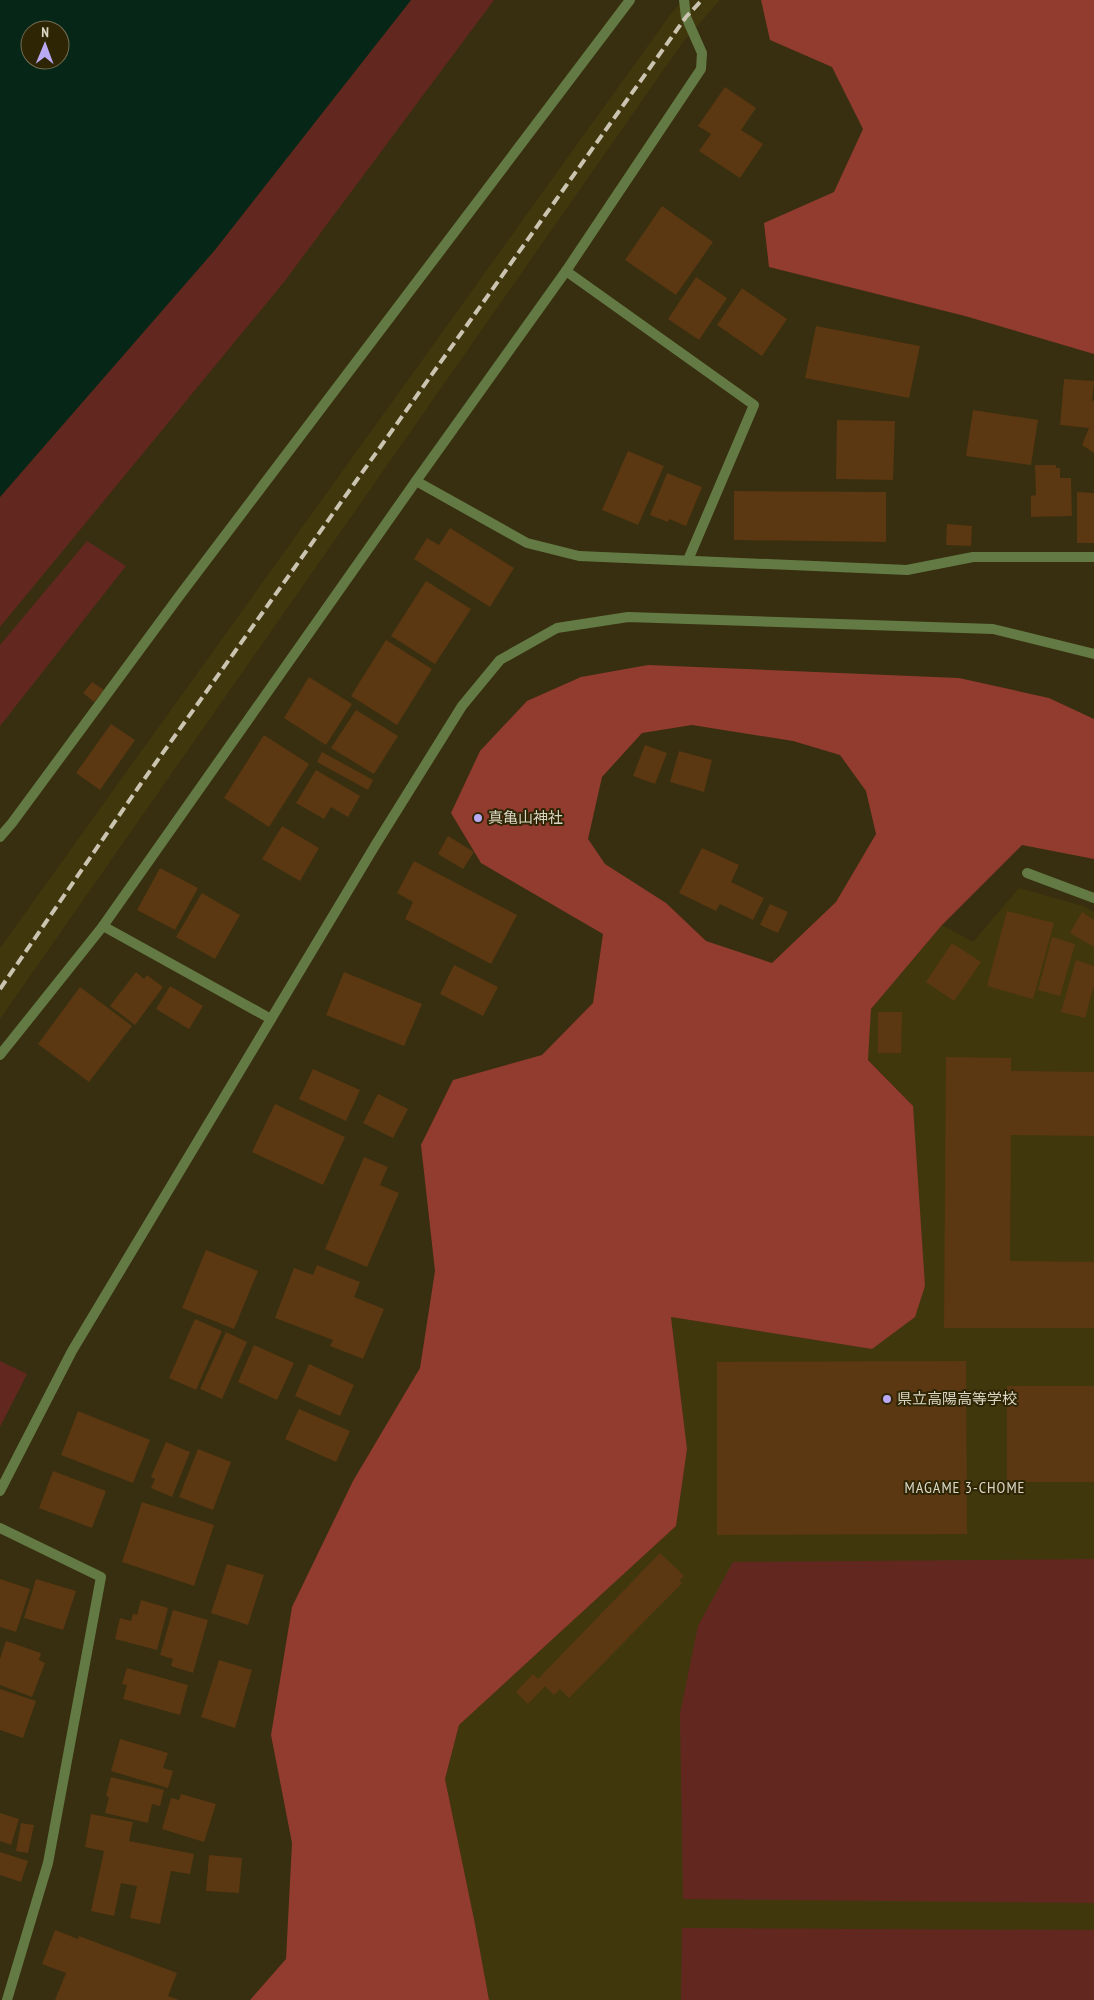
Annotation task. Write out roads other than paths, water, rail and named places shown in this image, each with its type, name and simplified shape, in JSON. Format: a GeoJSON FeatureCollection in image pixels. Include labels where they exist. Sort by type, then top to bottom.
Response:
{"type":"FeatureCollection","features":[{"type":"Feature","properties":{"kind":"street"},"geometry":{"type":"LineString","coordinates":[[0,837],[180,594],[630,0]]}},
{"type":"Feature","properties":{"kind":"street"},"geometry":{"type":"LineString","coordinates":[[0,1055],[103,926],[566,271],[701,69],[702,53],[686,17],[684,0]]}},
{"type":"Feature","properties":{"kind":"street"},"geometry":{"type":"LineString","coordinates":[[566,271],[754,405],[688,560]]}},
{"type":"Feature","properties":{"kind":"street"},"geometry":{"type":"LineString","coordinates":[[416,481],[527,543],[579,556],[907,570],[973,557],[1094,557]]}},
{"type":"Feature","properties":{"kind":"street"},"geometry":{"type":"LineString","coordinates":[[0,1491],[72,1351],[376,844],[462,706],[500,660],[557,628],[628,617],[993,629],[1094,654]]}},
{"type":"Feature","properties":{"kind":"street"},"geometry":{"type":"LineString","coordinates":[[1027,873],[1094,898]]}},
{"type":"Feature","properties":{"kind":"street"},"geometry":{"type":"LineString","coordinates":[[103,926],[271,1019]]}},
{"type":"Feature","properties":{"kind":"street"},"geometry":{"type":"LineString","coordinates":[[0,1528],[101,1577],[48,1863],[7,2000]]}},
{"type":"Feature","properties":{"kind":"railway"},"geometry":{"type":"LineString","coordinates":[[0,989],[140,785],[686,17],[702,0]]}},
{"type":"Feature","properties":{"kind":"place","name":"真亀山神社"},"geometry":{"type":"Point","coordinates":[478,818]}},
{"type":"Feature","properties":{"kind":"place","name":"県立高陽高等学校"},"geometry":{"type":"Point","coordinates":[887,1399]}},
{"type":"Feature","properties":{"kind":"district","name":"MAGAME 3-CHOME"},"geometry":{"type":"Point","coordinates":[965,1487]}}]}
